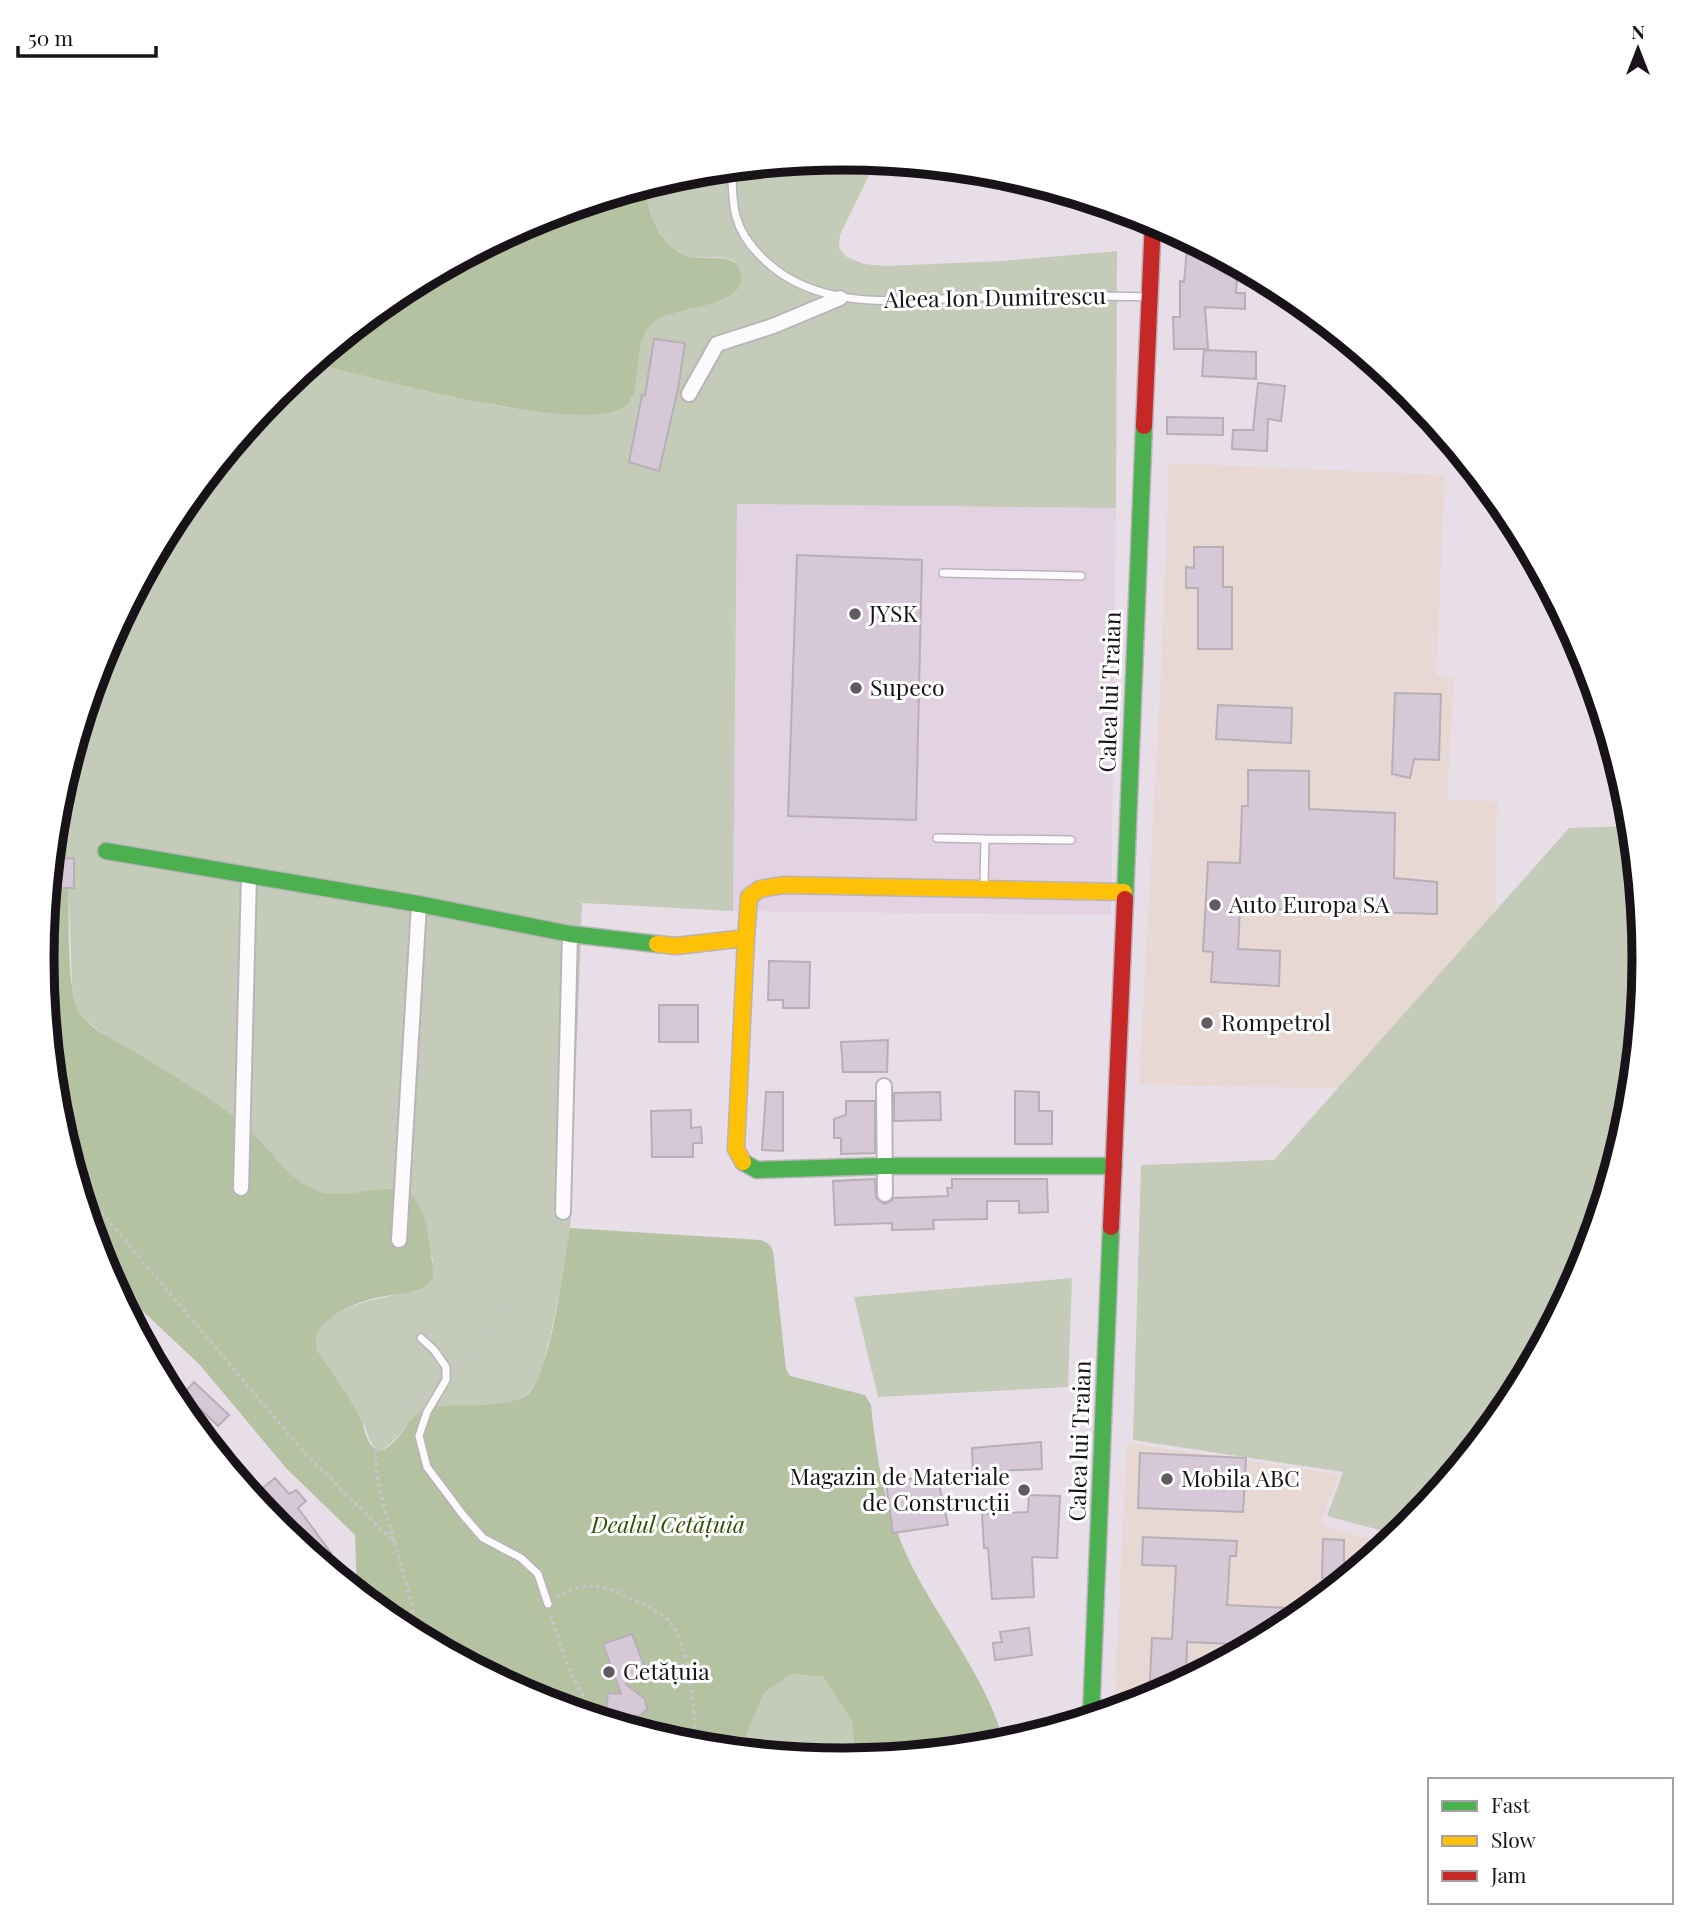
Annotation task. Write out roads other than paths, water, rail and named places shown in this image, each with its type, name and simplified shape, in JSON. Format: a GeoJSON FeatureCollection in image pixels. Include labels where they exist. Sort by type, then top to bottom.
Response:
{"type":"FeatureCollection","features":[{"type":"Feature","properties":{"kind":"street","name":"Calea lui Traian"},"geometry":{"type":"LineString","coordinates":[[1091,1708],[1152,233]]}},
{"type":"Feature","properties":{"kind":"street","name":"Aleea Ion Dumitrescu"},"geometry":{"type":"LineString","coordinates":[[689,394],[717,344],[773,326],[840,298]]}},
{"type":"Feature","properties":{"kind":"street"},"geometry":{"type":"LineString","coordinates":[[106,851],[419,904],[570,934],[676,946],[746,939]]}},
{"type":"Feature","properties":{"kind":"street"},"geometry":{"type":"LineString","coordinates":[[241,1188],[249,875]]}},
{"type":"Feature","properties":{"kind":"street"},"geometry":{"type":"LineString","coordinates":[[1114,1166],[885,1166],[757,1170],[747,1167],[736,1149],[746,904],[755,890],[783,885],[1124,892]]}},
{"type":"Feature","properties":{"kind":"street"},"geometry":{"type":"LineString","coordinates":[[399,1240],[419,904]]}},
{"type":"Feature","properties":{"kind":"street"},"geometry":{"type":"LineString","coordinates":[[563,1212],[570,934]]}},
{"type":"Feature","properties":{"kind":"street"},"geometry":{"type":"LineString","coordinates":[[884,1086],[885,1194]]}},
{"type":"Feature","properties":{"kind":"lane","name":"Aleea Ion Dumitrescu"},"geometry":{"type":"LineString","coordinates":[[733,178],[737,218],[746,240],[783,276],[808,288],[840,298],[880,300],[1041,295],[1150,297]]}},
{"type":"Feature","properties":{"kind":"lane"},"geometry":{"type":"LineString","coordinates":[[943,573],[1081,576]]}},
{"type":"Feature","properties":{"kind":"lane"},"geometry":{"type":"LineString","coordinates":[[937,838],[1071,840]]}},
{"type":"Feature","properties":{"kind":"lane"},"geometry":{"type":"LineString","coordinates":[[983,890],[985,839]]}},
{"type":"Feature","properties":{"kind":"lane"},"geometry":{"type":"LineString","coordinates":[[421,1338],[446,1367],[446,1380],[427,1412],[419,1436],[427,1467],[483,1538],[521,1558],[538,1574],[548,1604]]}},
{"type":"Feature","properties":{"kind":"place","name":"JYSK"},"geometry":{"type":"Point","coordinates":[855,614]}},
{"type":"Feature","properties":{"kind":"place","name":"Supeco"},"geometry":{"type":"Point","coordinates":[856,688]}},
{"type":"Feature","properties":{"kind":"place","name":"Auto Europa SA"},"geometry":{"type":"Point","coordinates":[1215,905]}},
{"type":"Feature","properties":{"kind":"place","name":"Rompetrol"},"geometry":{"type":"Point","coordinates":[1207,1023]}},
{"type":"Feature","properties":{"kind":"place","name":"Mobila ABC"},"geometry":{"type":"Point","coordinates":[1167,1479]}},
{"type":"Feature","properties":{"kind":"place","name":"Magazin de Materiale de Construcții"},"geometry":{"type":"Point","coordinates":[1024,1490]}},
{"type":"Feature","properties":{"kind":"place","name":"Cetățuia"},"geometry":{"type":"Point","coordinates":[609,1672]}},
{"type":"Feature","properties":{"kind":"park label","name":"Dealul Cetățuia"},"geometry":{"type":"Point","coordinates":[668,1525]}}]}
